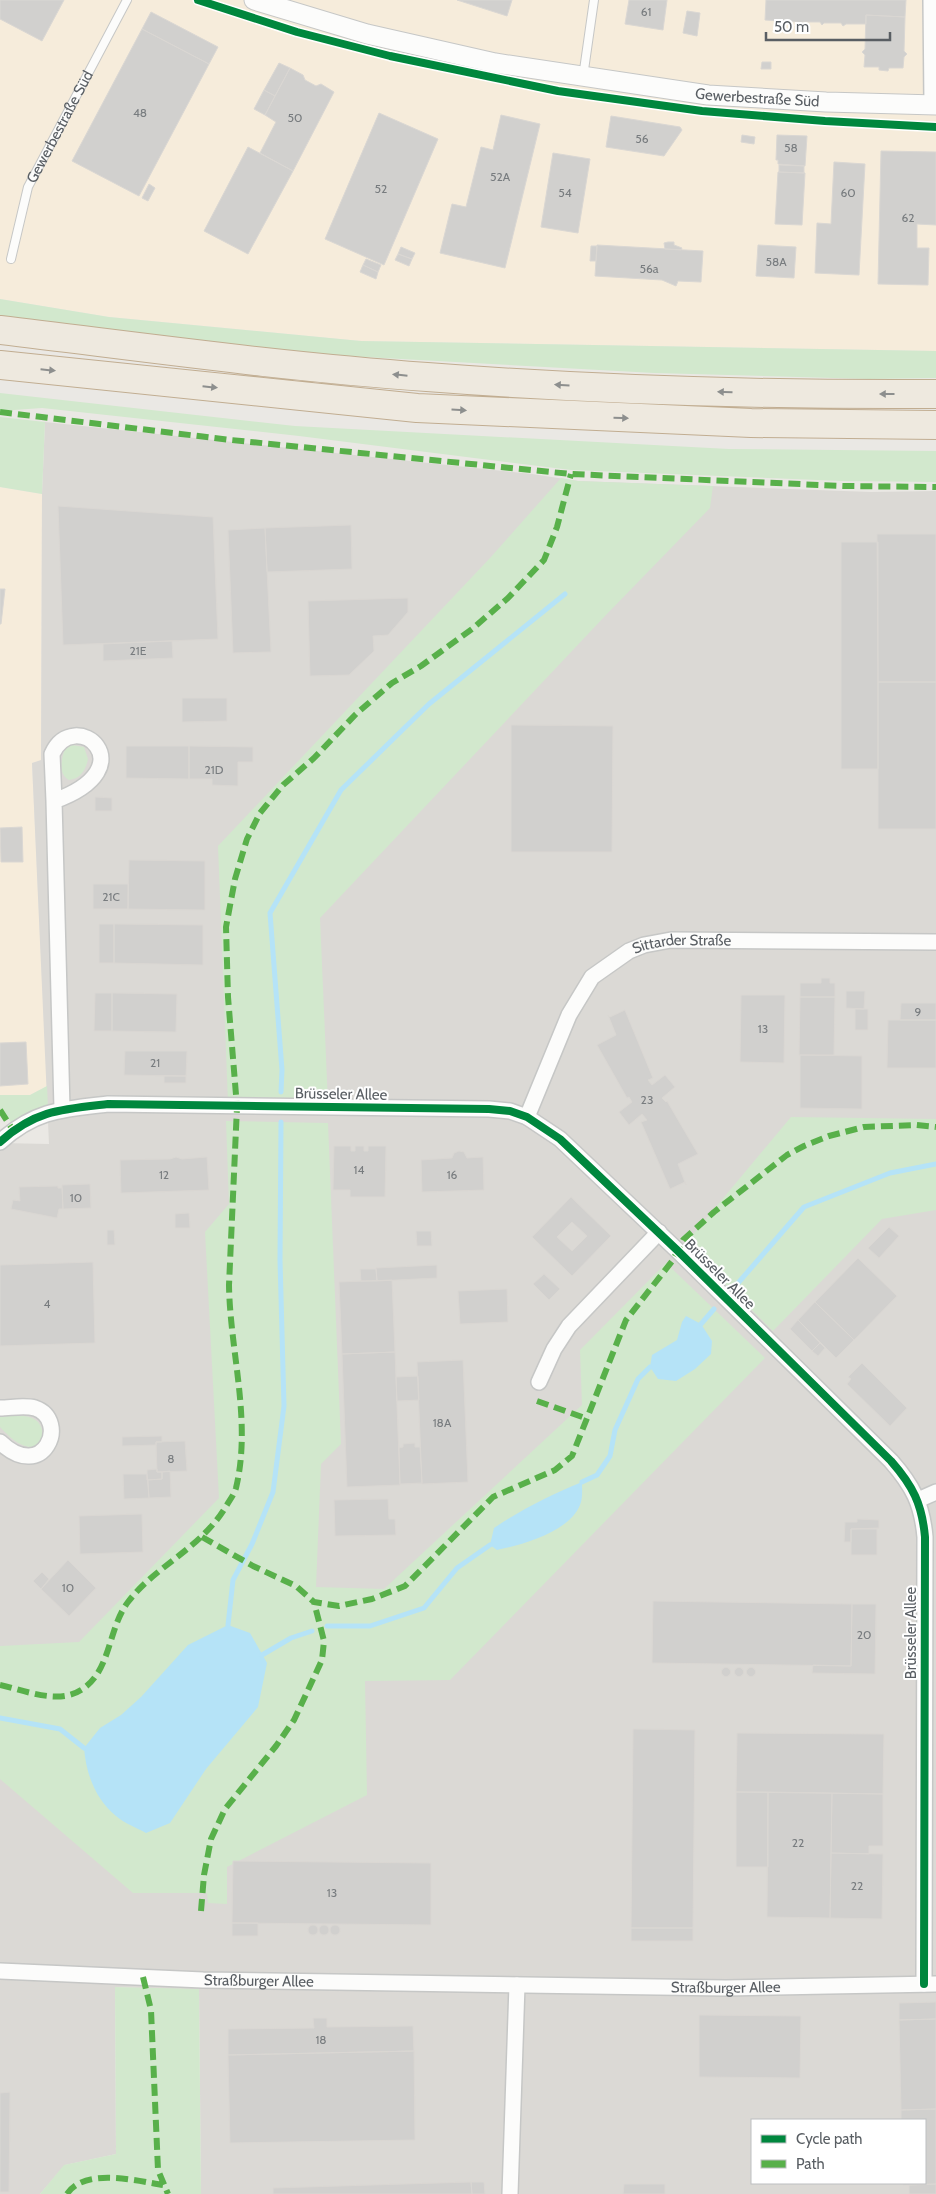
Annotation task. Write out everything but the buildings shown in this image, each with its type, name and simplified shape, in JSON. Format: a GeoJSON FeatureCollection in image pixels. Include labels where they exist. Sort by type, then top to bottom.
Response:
{"type":"FeatureCollection","features":[{"type":"Feature","properties":{"kind":"highway"},"geometry":{"type":"LineString","coordinates":[[0,330],[196,354],[424,377],[686,390],[818,394],[936,394]]}},
{"type":"Feature","properties":{"kind":"highway"},"geometry":{"type":"LineString","coordinates":[[0,365],[416,408],[751,423],[936,425]]}},
{"type":"Feature","properties":{"kind":"street","name":"Gewerbestraße Süd"},"geometry":{"type":"LineString","coordinates":[[254,0],[396,41],[496,63],[583,77],[708,95],[817,102],[934,105],[931,0]]}},
{"type":"Feature","properties":{"kind":"street"},"geometry":{"type":"LineString","coordinates":[[54,801],[62,1109]]}},
{"type":"Feature","properties":{"kind":"street","name":"Sittarder Straße"},"geometry":{"type":"LineString","coordinates":[[527,1118],[550,1057],[573,1007],[592,977],[630,950],[644,945],[671,940],[936,942]]}},
{"type":"Feature","properties":{"kind":"street","name":"Brüsseler Allee"},"geometry":{"type":"LineString","coordinates":[[0,1142],[13,1130],[44,1113],[108,1104],[489,1109],[510,1111],[527,1118],[560,1140],[659,1232],[891,1461],[908,1480],[918,1500],[923,1518],[925,1537],[930,1984]]}},
{"type":"Feature","properties":{"kind":"street"},"geometry":{"type":"LineString","coordinates":[[538,1382],[554,1349],[569,1326],[659,1232]]}},
{"type":"Feature","properties":{"kind":"street"},"geometry":{"type":"LineString","coordinates":[[0,1408],[36,1409],[48,1419],[51,1434],[45,1448],[32,1456],[17,1455],[0,1442]]}},
{"type":"Feature","properties":{"kind":"street"},"geometry":{"type":"LineString","coordinates":[[918,1500],[936,1492]]}},
{"type":"Feature","properties":{"kind":"street","name":"Straßburger Allee"},"geometry":{"type":"LineString","coordinates":[[0,1971],[203,1980],[726,1988],[930,1984]]}},
{"type":"Feature","properties":{"kind":"street"},"geometry":{"type":"LineString","coordinates":[[510,2194],[517,1985]]}},
{"type":"Feature","properties":{"kind":"lane","name":"Gewerbestraße Süd"},"geometry":{"type":"LineString","coordinates":[[11,259],[28,187],[127,0]]}},
{"type":"Feature","properties":{"kind":"lane"},"geometry":{"type":"LineString","coordinates":[[583,77],[594,0]]}},
{"type":"Feature","properties":{"kind":"shaded area"},"geometry":{"type":"Polygon","coordinates":[[[0,0],[936,0],[936,351],[361,341],[109,317],[0,299],[0,0]]]}},
{"type":"Feature","properties":{"kind":"shaded area"},"geometry":{"type":"Polygon","coordinates":[[[45,422],[532,474],[578,481],[871,492],[936,491],[936,2194],[201,2194],[199,1990],[115,1987],[116,2154],[65,2165],[40,2194],[0,2194],[0,1143],[49,1144],[32,763],[41,760],[42,494],[45,422]]]}},
{"type":"Feature","properties":{"kind":"shaded area"},"geometry":{"type":"Polygon","coordinates":[[[0,487],[42,494],[41,761],[32,763],[47,1086],[30,1095],[0,1095],[0,487]]]}},
{"type":"Feature","properties":{"kind":"green space"},"geometry":{"type":"Polygon","coordinates":[[[0,299],[109,317],[361,341],[936,351],[936,378],[869,379],[654,373],[255,351],[0,321],[0,299]]]}},
{"type":"Feature","properties":{"kind":"green space"},"geometry":{"type":"Polygon","coordinates":[[[0,393],[295,426],[729,449],[936,451],[936,482],[842,481],[571,470],[299,436],[42,408],[0,411],[0,393]]]}},
{"type":"Feature","properties":{"kind":"green space"},"geometry":{"type":"Polygon","coordinates":[[[0,417],[45,422],[42,494],[0,487],[0,417]]]}},
{"type":"Feature","properties":{"kind":"green space"},"geometry":{"type":"Polygon","coordinates":[[[561,478],[578,481],[713,486],[710,508],[605,616],[320,918],[328,1104],[228,1103],[218,846],[490,558],[561,478]]]}},
{"type":"Feature","properties":{"kind":"green space"},"geometry":{"type":"Polygon","coordinates":[[[72,745],[84,747],[88,759],[82,773],[76,778],[69,780],[63,774],[62,757],[65,749],[72,745]]]}},
{"type":"Feature","properties":{"kind":"green space"},"geometry":{"type":"Polygon","coordinates":[[[47,1086],[48,1107],[12,1124],[3,1110],[0,1109],[0,1095],[30,1095],[47,1086]]]}},
{"type":"Feature","properties":{"kind":"green space"},"geometry":{"type":"Polygon","coordinates":[[[791,1117],[936,1119],[936,1210],[882,1219],[773,1331],[685,1244],[791,1117]]]}},
{"type":"Feature","properties":{"kind":"green space"},"geometry":{"type":"Polygon","coordinates":[[[226,1121],[328,1123],[341,1444],[321,1464],[316,1587],[384,1589],[582,1405],[580,1350],[666,1263],[765,1358],[450,1680],[365,1681],[367,1795],[227,1867],[227,1904],[208,1903],[207,1893],[133,1893],[0,1779],[0,1646],[79,1642],[219,1498],[205,1232],[229,1204],[226,1121]]]}},
{"type":"Feature","properties":{"kind":"green space"},"geometry":{"type":"Polygon","coordinates":[[[26,1416],[37,1422],[41,1426],[42,1432],[40,1442],[36,1446],[31,1447],[21,1445],[11,1438],[0,1427],[0,1417],[26,1416]]]}},
{"type":"Feature","properties":{"kind":"green space"},"geometry":{"type":"Polygon","coordinates":[[[115,1987],[199,1989],[201,2194],[40,2194],[64,2165],[116,2154],[115,1987]]]}},
{"type":"Feature","properties":{"kind":"water"},"geometry":{"type":"Polygon","coordinates":[[[686,1316],[701,1324],[712,1341],[711,1354],[695,1369],[676,1381],[658,1379],[650,1367],[652,1355],[677,1340],[682,1322],[686,1316]]]}},
{"type":"Feature","properties":{"kind":"water"},"geometry":{"type":"Polygon","coordinates":[[[582,1482],[580,1505],[566,1523],[544,1536],[519,1545],[497,1550],[490,1545],[494,1528],[537,1503],[582,1482]]]}},
{"type":"Feature","properties":{"kind":"water"},"geometry":{"type":"Polygon","coordinates":[[[228,1625],[250,1633],[267,1663],[258,1707],[206,1769],[170,1823],[146,1833],[119,1819],[102,1802],[89,1776],[84,1748],[100,1728],[121,1715],[141,1697],[188,1645],[228,1625]]]}},
{"type":"Feature","properties":{"kind":"waterway"},"geometry":{"type":"LineString","coordinates":[[281,1092],[282,1070],[270,913],[341,790],[429,704],[565,594]]}},
{"type":"Feature","properties":{"kind":"waterway"},"geometry":{"type":"LineString","coordinates":[[228,1625],[233,1580],[252,1544],[273,1492],[284,1406],[280,1260],[281,1122]]}},
{"type":"Feature","properties":{"kind":"waterway"},"geometry":{"type":"LineString","coordinates":[[732,1290],[804,1207],[890,1173],[936,1164]]}},
{"type":"Feature","properties":{"kind":"waterway"},"geometry":{"type":"LineString","coordinates":[[701,1324],[714,1309]]}},
{"type":"Feature","properties":{"kind":"waterway"},"geometry":{"type":"LineString","coordinates":[[582,1482],[597,1475],[610,1456],[615,1430],[638,1379],[650,1367]]}},
{"type":"Feature","properties":{"kind":"waterway"},"geometry":{"type":"LineString","coordinates":[[327,1626],[370,1626],[424,1608],[457,1568],[490,1545]]}},
{"type":"Feature","properties":{"kind":"waterway"},"geometry":{"type":"LineString","coordinates":[[262,1655],[291,1638],[312,1631]]}},
{"type":"Feature","properties":{"kind":"waterway"},"geometry":{"type":"LineString","coordinates":[[0,1718],[60,1729],[84,1748]]}},
{"type":"Feature","properties":{"kind":"marked path"},"geometry":{"type":"LineString","coordinates":[[0,412],[231,440],[571,474],[843,486],[936,487]]}},
{"type":"Feature","properties":{"kind":"marked path"},"geometry":{"type":"LineString","coordinates":[[0,1685],[41,1695],[62,1696],[81,1690],[91,1682],[104,1661],[116,1624],[128,1602],[151,1578],[203,1535],[225,1508],[236,1488],[242,1437],[229,1285],[237,1107],[228,997],[226,927],[235,879],[247,839],[260,813],[283,785],[314,758],[356,714],[392,683],[421,666],[472,629],[508,598],[544,560],[557,527],[571,474]]}},
{"type":"Feature","properties":{"kind":"marked path"},"geometry":{"type":"LineString","coordinates":[[0,1110],[13,1130]]}},
{"type":"Feature","properties":{"kind":"marked path"},"geometry":{"type":"LineString","coordinates":[[202,1537],[253,1566],[296,1586],[314,1602],[339,1606],[372,1599],[405,1586],[493,1497],[555,1470],[572,1456],[626,1320],[673,1260],[683,1240],[714,1212],[787,1155],[829,1136],[864,1127],[916,1125],[936,1127]]}},
{"type":"Feature","properties":{"kind":"marked path"},"geometry":{"type":"LineString","coordinates":[[537,1401],[588,1419]]}},
{"type":"Feature","properties":{"kind":"marked path"},"geometry":{"type":"LineString","coordinates":[[201,1911],[204,1875],[211,1839],[225,1809],[276,1746],[294,1720],[322,1660],[324,1641],[314,1602]]}},
{"type":"Feature","properties":{"kind":"marked path"},"geometry":{"type":"LineString","coordinates":[[143,1977],[151,2010],[158,2170],[168,2194]]}},
{"type":"Feature","properties":{"kind":"marked path"},"geometry":{"type":"LineString","coordinates":[[67,2194],[75,2186],[98,2178],[126,2179],[163,2185]]}},
{"type":"Feature","properties":{"kind":"cycle path"},"geometry":{"type":"LineString","coordinates":[[198,0],[297,32],[390,56],[558,91],[702,111],[825,121],[936,127]]}},
{"type":"Feature","properties":{"kind":"cycle path"},"geometry":{"type":"LineString","coordinates":[[0,1142],[25,1123],[38,1117],[63,1110],[108,1104],[489,1109],[510,1111],[527,1117],[560,1139],[678,1251],[891,1461],[911,1487],[919,1505],[925,1537],[924,1984]]}}]}
